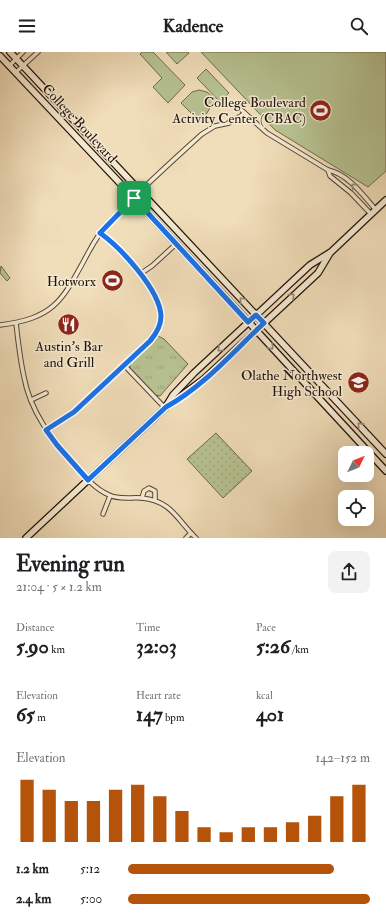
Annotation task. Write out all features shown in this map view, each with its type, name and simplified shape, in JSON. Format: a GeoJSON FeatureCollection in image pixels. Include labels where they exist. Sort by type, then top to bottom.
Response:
{"type":"FeatureCollection","features":[{"type":"Feature","properties":{"kind":"main road","name":"College Boulevard"},"geometry":{"type":"LineString","coordinates":[[10,52],[386,454]]}},
{"type":"Feature","properties":{"kind":"main road","name":"College Boulevard"},"geometry":{"type":"LineString","coordinates":[[0,56],[134,198],[386,471]]}},
{"type":"Feature","properties":{"kind":"main road"},"geometry":{"type":"LineString","coordinates":[[165,408],[173,395],[194,373],[248,322],[310,265],[331,252],[386,200]]}},
{"type":"Feature","properties":{"kind":"main road"},"geometry":{"type":"LineString","coordinates":[[26,538],[165,408],[204,380],[318,272],[331,252]]}},
{"type":"Feature","properties":{"kind":"street"},"geometry":{"type":"LineString","coordinates":[[8,66],[23,52]]}},
{"type":"Feature","properties":{"kind":"street"},"geometry":{"type":"LineString","coordinates":[[15,73],[38,52]]}},
{"type":"Feature","properties":{"kind":"street"},"geometry":{"type":"LineString","coordinates":[[237,106],[244,114],[267,133],[328,170],[335,171],[344,177],[376,210]]}},
{"type":"Feature","properties":{"kind":"street"},"geometry":{"type":"LineString","coordinates":[[0,325],[16,323],[38,316],[57,304],[70,286],[100,233],[134,198],[206,131],[215,126],[229,123],[244,114]]}},
{"type":"Feature","properties":{"kind":"street"},"geometry":{"type":"LineString","coordinates":[[328,170],[330,176],[351,193],[371,214]]}},
{"type":"Feature","properties":{"kind":"street"},"geometry":{"type":"LineString","coordinates":[[46,430],[74,412],[124,366],[155,335],[160,322],[158,305],[140,274],[116,244],[100,233]]}},
{"type":"Feature","properties":{"kind":"street"},"geometry":{"type":"LineString","coordinates":[[140,274],[152,266],[176,244]]}},
{"type":"Feature","properties":{"kind":"street"},"geometry":{"type":"LineString","coordinates":[[16,323],[24,378],[31,400],[46,430],[57,445],[88,480],[99,490],[117,498],[142,498],[161,502],[172,510],[196,538]]}},
{"type":"Feature","properties":{"kind":"street"},"geometry":{"type":"LineString","coordinates":[[124,366],[165,408]]}},
{"type":"Feature","properties":{"kind":"street"},"geometry":{"type":"LineString","coordinates":[[31,400],[46,393]]}},
{"type":"Feature","properties":{"kind":"street"},"geometry":{"type":"LineString","coordinates":[[142,498],[144,491],[149,488],[155,491],[155,500]]}},
{"type":"Feature","properties":{"kind":"street"},"geometry":{"type":"LineString","coordinates":[[103,514],[110,496]]}},
{"type":"Feature","properties":{"kind":"street"},"geometry":{"type":"LineString","coordinates":[[186,538],[192,533]]}},
{"type":"Feature","properties":{"kind":"green space"},"geometry":{"type":"Polygon","coordinates":[[[142,52],[153,52],[185,85],[168,103],[153,87],[162,78],[140,54],[142,52]]]}},
{"type":"Feature","properties":{"kind":"green space"},"geometry":{"type":"Polygon","coordinates":[[[166,52],[188,52],[189,53],[177,64],[166,52]]]}},
{"type":"Feature","properties":{"kind":"green space","name":"College Boulevard Activity Center (CBAC)"},"geometry":{"type":"Polygon","coordinates":[[[201,52],[386,52],[386,171],[368,187],[275,130],[201,52]]]}},
{"type":"Feature","properties":{"kind":"green space"},"geometry":{"type":"Polygon","coordinates":[[[206,69],[229,93],[220,102],[197,78],[206,69]]]}},
{"type":"Feature","properties":{"kind":"green space"},"geometry":{"type":"Polygon","coordinates":[[[199,90],[207,92],[215,99],[203,120],[198,120],[181,103],[192,92],[199,90]]]}},
{"type":"Feature","properties":{"kind":"green space"},"geometry":{"type":"Polygon","coordinates":[[[1,266],[10,278],[7,281],[0,273],[1,266]]]}},
{"type":"Feature","properties":{"kind":"green space"},"geometry":{"type":"Polygon","coordinates":[[[158,336],[164,339],[188,364],[160,396],[155,395],[130,368],[130,363],[158,336]]]}},
{"type":"Feature","properties":{"kind":"green space"},"geometry":{"type":"Polygon","coordinates":[[[216,433],[252,471],[223,498],[187,459],[216,433]]]}},
{"type":"Feature","properties":{"kind":"place","name":"College Boulevard Activity Center (CBAC)"},"geometry":{"type":"Point","coordinates":[321,110]}},
{"type":"Feature","properties":{"kind":"place","name":"Hotworx"},"geometry":{"type":"Point","coordinates":[112,281]}},
{"type":"Feature","properties":{"kind":"place","name":"Austin's Bar and Grill"},"geometry":{"type":"Point","coordinates":[69,324]}},
{"type":"Feature","properties":{"kind":"place","name":"Olathe Northwest High School"},"geometry":{"type":"Point","coordinates":[358,383]}},
{"type":"Feature","properties":{"kind":"route"},"geometry":{"type":"LineString","coordinates":[[134,198],[248,322],[256,315],[264,323],[204,380],[166,407],[88,480],[57,445],[46,430],[74,412],[150,341],[157,332],[161,317],[158,305],[150,290],[130,260],[116,244],[100,233],[106,225],[134,198]]}}]}
